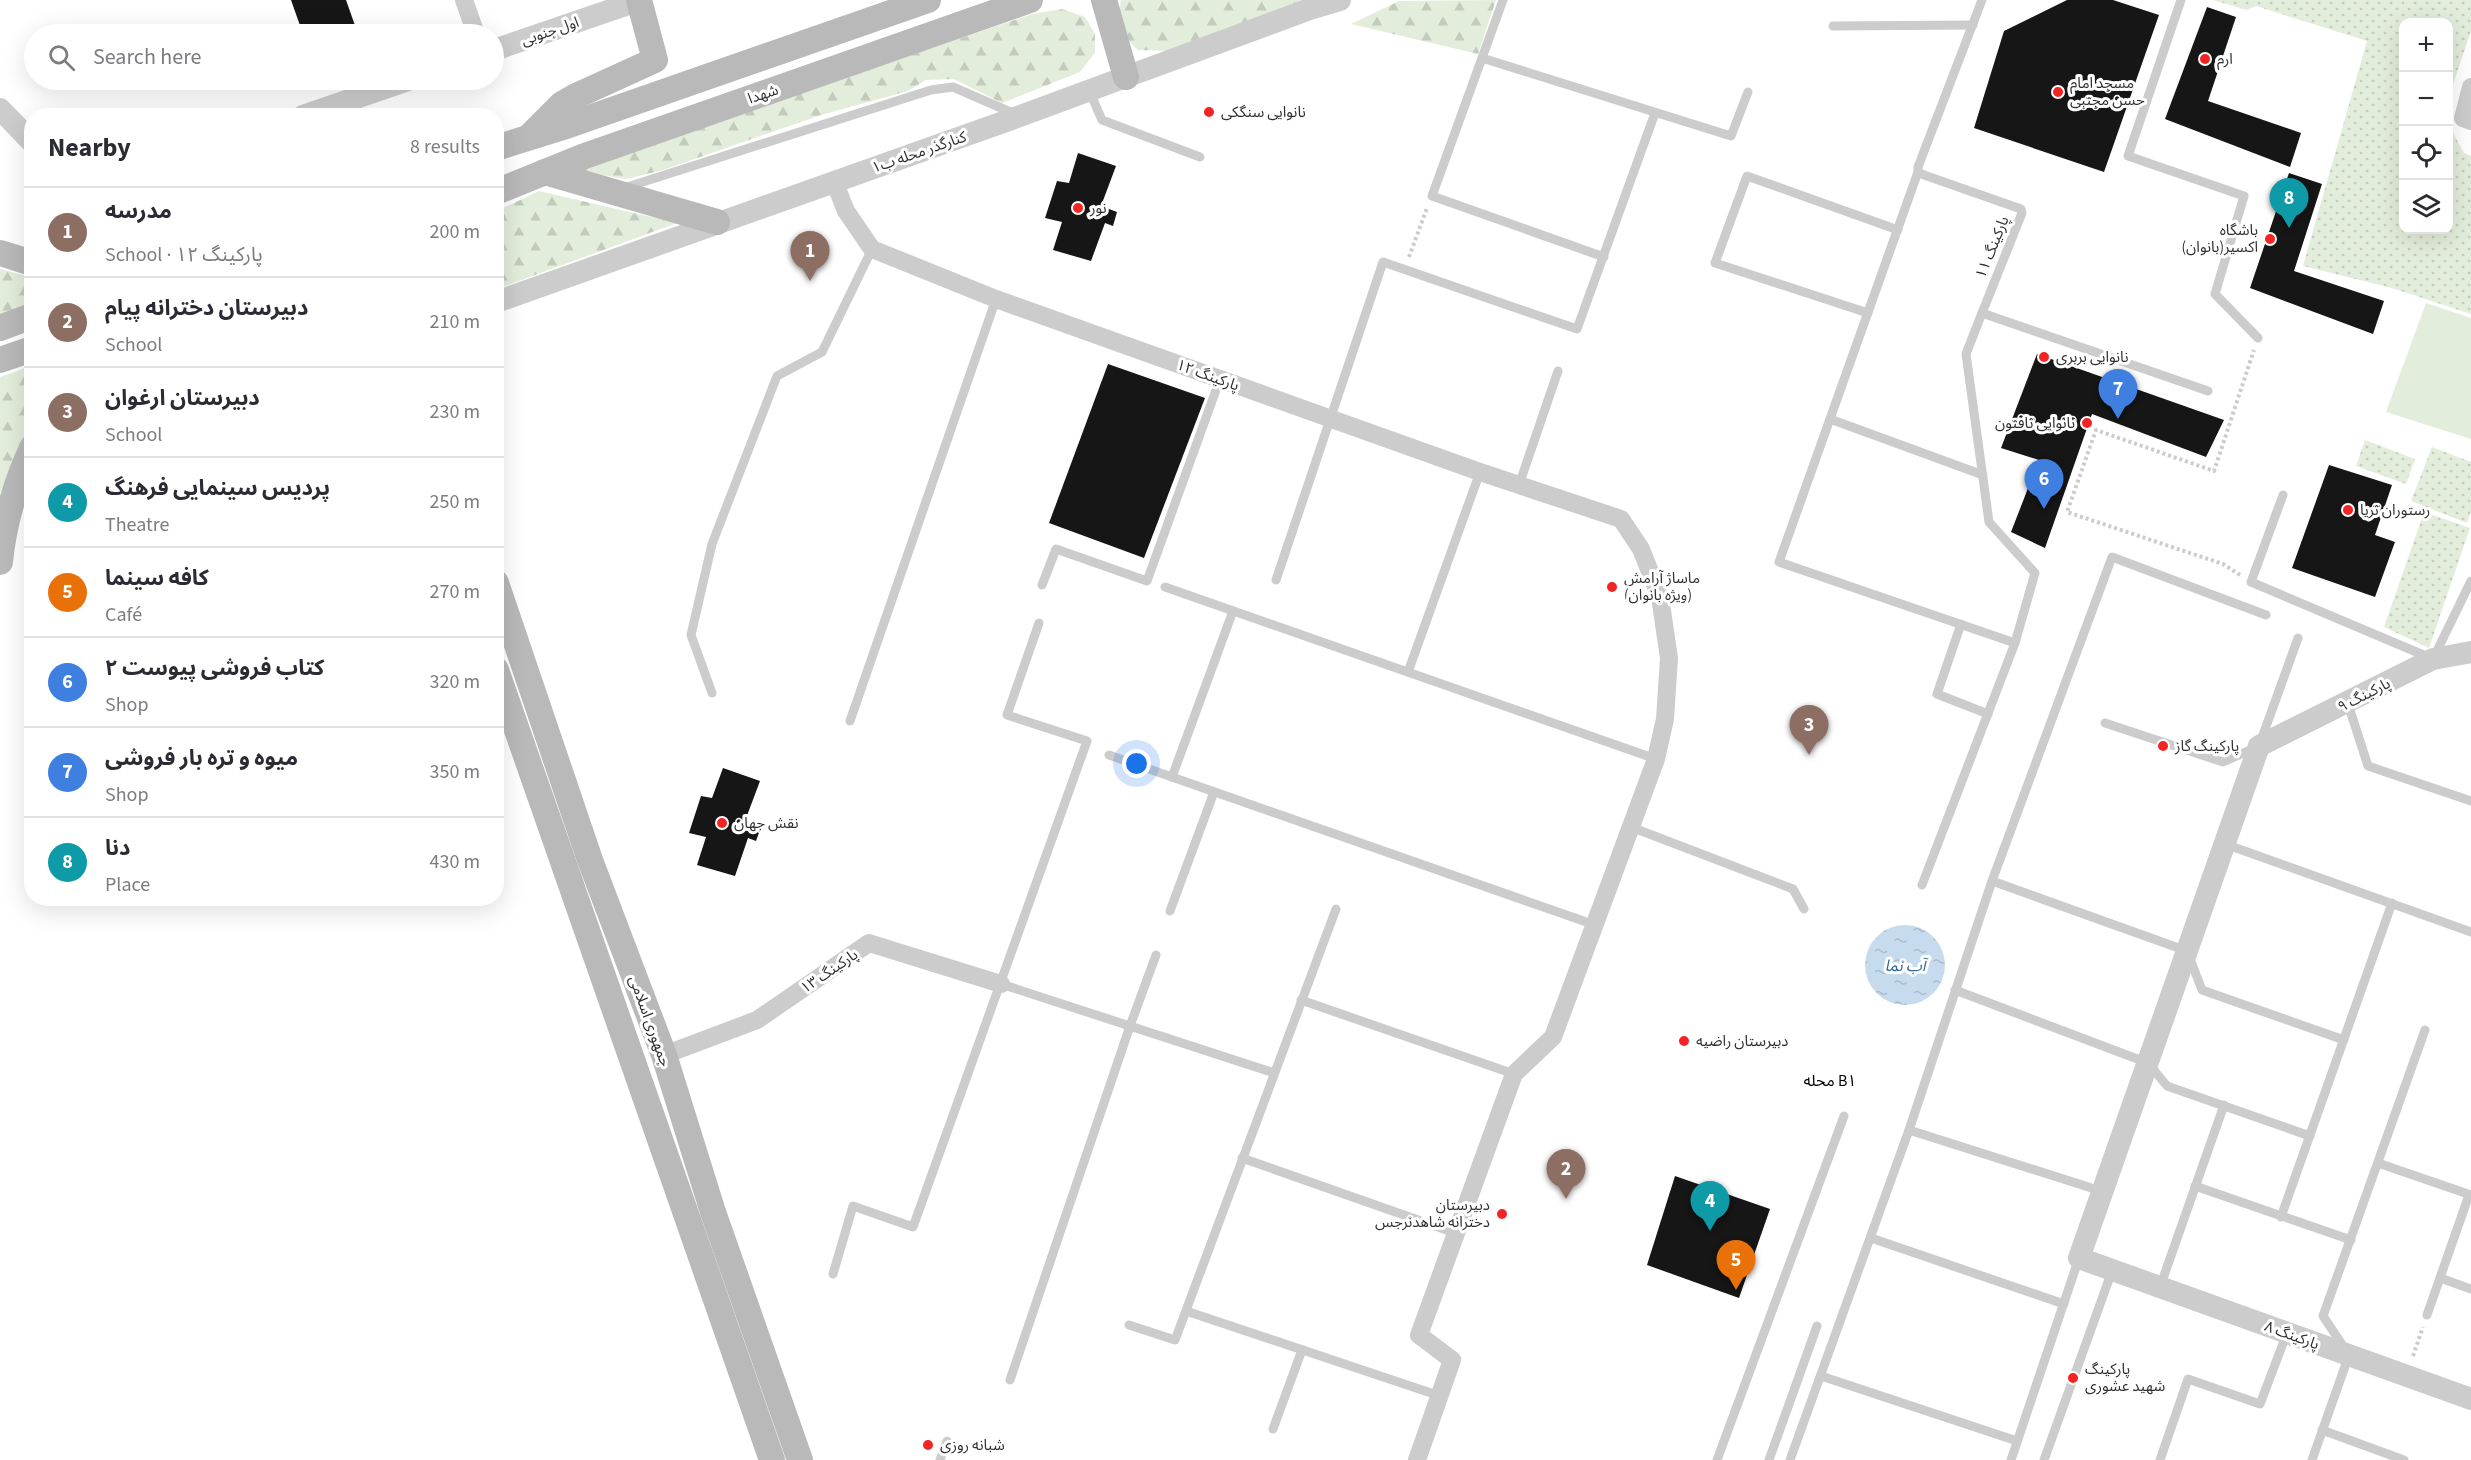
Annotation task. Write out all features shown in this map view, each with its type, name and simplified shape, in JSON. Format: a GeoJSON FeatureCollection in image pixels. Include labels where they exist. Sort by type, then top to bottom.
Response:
{"type":"FeatureCollection","features":[{"type":"Feature","properties":{"kind":"main road"},"geometry":{"type":"LineString","coordinates":[[528,138],[562,104],[655,60],[640,0]]}},
{"type":"Feature","properties":{"kind":"main road"},"geometry":{"type":"LineString","coordinates":[[504,146],[928,0]]}},
{"type":"Feature","properties":{"kind":"main road","name":"شهدا"},"geometry":{"type":"LineString","coordinates":[[504,189],[582,157],[1030,0]]}},
{"type":"Feature","properties":{"kind":"main road"},"geometry":{"type":"LineString","coordinates":[[1104,0],[1126,76]]}},
{"type":"Feature","properties":{"kind":"main road"},"geometry":{"type":"LineString","coordinates":[[545,172],[717,222]]}},
{"type":"Feature","properties":{"kind":"main road"},"geometry":{"type":"LineString","coordinates":[[0,253],[24,260]]}},
{"type":"Feature","properties":{"kind":"main road"},"geometry":{"type":"LineString","coordinates":[[0,328],[24,319]]}},
{"type":"Feature","properties":{"kind":"main road"},"geometry":{"type":"LineString","coordinates":[[0,360],[24,352]]}},
{"type":"Feature","properties":{"kind":"main road"},"geometry":{"type":"LineString","coordinates":[[0,561],[3,535],[14,489],[24,466]]}},
{"type":"Feature","properties":{"kind":"main road","name":"جمهوری اسلامی"},"geometry":{"type":"LineString","coordinates":[[504,607],[590,860],[664,1055],[713,1212],[800,1460]]}},
{"type":"Feature","properties":{"kind":"main road","name":"جمهوری اسلامی"},"geometry":{"type":"LineString","coordinates":[[504,693],[772,1460]]}},
{"type":"Feature","properties":{"kind":"street"},"geometry":{"type":"LineString","coordinates":[[464,0],[472,24]]}},
{"type":"Feature","properties":{"kind":"street","name":"اول جنوبی"},"geometry":{"type":"LineString","coordinates":[[504,47],[640,0]]}},
{"type":"Feature","properties":{"kind":"street","name":"کنارگذر محله ب۱"},"geometry":{"type":"LineString","coordinates":[[504,299],[1340,0]]}},
{"type":"Feature","properties":{"kind":"street"},"geometry":{"type":"LineString","coordinates":[[2471,87],[2463,118],[2471,121]]}},
{"type":"Feature","properties":{"kind":"street"},"geometry":{"type":"LineString","coordinates":[[326,108],[379,90]]}},
{"type":"Feature","properties":{"kind":"street"},"geometry":{"type":"LineString","coordinates":[[0,109],[24,134]]}},
{"type":"Feature","properties":{"kind":"street"},"geometry":{"type":"LineString","coordinates":[[834,181],[846,211],[872,249]]}},
{"type":"Feature","properties":{"kind":"street","name":"پارکینگ ۱۲"},"geometry":{"type":"LineString","coordinates":[[872,249],[996,299],[1480,472],[1621,519],[1641,549],[1660,597],[1669,658],[1665,719],[1656,759]]}},
{"type":"Feature","properties":{"kind":"street","name":"پارکینگ ۹"},"geometry":{"type":"LineString","coordinates":[[2259,746],[2348,704],[2433,659],[2471,652]]}},
{"type":"Feature","properties":{"kind":"street"},"geometry":{"type":"LineString","coordinates":[[2079,1258],[2259,746]]}},
{"type":"Feature","properties":{"kind":"street"},"geometry":{"type":"LineString","coordinates":[[1417,1460],[1452,1360],[1419,1335],[1514,1074],[1553,1037],[1656,759]]}},
{"type":"Feature","properties":{"kind":"street","name":"پارکینگ ۱۳"},"geometry":{"type":"LineString","coordinates":[[664,1055],[757,1020],[869,943],[1001,984]]}},
{"type":"Feature","properties":{"kind":"street","name":"پارکینگ ۸"},"geometry":{"type":"LineString","coordinates":[[2079,1258],[2471,1399]]}},
{"type":"Feature","properties":{"kind":"lane"},"geometry":{"type":"LineString","coordinates":[[1503,0],[1431,196],[1604,256]]}},
{"type":"Feature","properties":{"kind":"lane"},"geometry":{"type":"LineString","coordinates":[[1982,0],[1779,562],[2015,643]]}},
{"type":"Feature","properties":{"kind":"lane"},"geometry":{"type":"LineString","coordinates":[[2181,0],[2128,156],[2244,196],[2215,294],[2258,338]]}},
{"type":"Feature","properties":{"kind":"lane"},"geometry":{"type":"LineString","coordinates":[[1833,26],[1973,25]]}},
{"type":"Feature","properties":{"kind":"lane"},"geometry":{"type":"LineString","coordinates":[[1482,58],[1731,136],[1748,92]]}},
{"type":"Feature","properties":{"kind":"lane"},"geometry":{"type":"LineString","coordinates":[[613,192],[931,90],[953,87],[1020,116]]}},
{"type":"Feature","properties":{"kind":"lane"},"geometry":{"type":"LineString","coordinates":[[1089,90],[1102,120],[1200,158]]}},
{"type":"Feature","properties":{"kind":"lane"},"geometry":{"type":"LineString","coordinates":[[1276,580],[1383,262],[1577,329],[1655,113]]}},
{"type":"Feature","properties":{"kind":"lane","name":"پارکینگ ۱۱"},"geometry":{"type":"LineString","coordinates":[[1918,172],[2021,209],[2022,213],[1982,313]]}},
{"type":"Feature","properties":{"kind":"lane"},"geometry":{"type":"LineString","coordinates":[[1868,313],[1715,263],[1747,176],[1898,230]]}},
{"type":"Feature","properties":{"kind":"lane"},"geometry":{"type":"LineString","coordinates":[[712,693],[691,635],[712,544],[777,376],[822,352],[872,249]]}},
{"type":"Feature","properties":{"kind":"lane"},"geometry":{"type":"LineString","coordinates":[[850,721],[996,299]]}},
{"type":"Feature","properties":{"kind":"lane"},"geometry":{"type":"LineString","coordinates":[[1922,885],[2015,643],[2034,573],[1989,522],[1966,354],[1982,313],[2208,390]]}},
{"type":"Feature","properties":{"kind":"lane"},"geometry":{"type":"LineString","coordinates":[[1519,485],[1558,371]]}},
{"type":"Feature","properties":{"kind":"lane"},"geometry":{"type":"LineString","coordinates":[[1042,585],[1056,549],[1147,581],[1220,379]]}},
{"type":"Feature","properties":{"kind":"lane"},"geometry":{"type":"LineString","coordinates":[[1830,419],[1983,475]]}},
{"type":"Feature","properties":{"kind":"lane"},"geometry":{"type":"LineString","coordinates":[[1408,672],[1480,472]]}},
{"type":"Feature","properties":{"kind":"lane"},"geometry":{"type":"LineString","coordinates":[[2283,495],[2251,582],[2433,659],[2471,581]]}},
{"type":"Feature","properties":{"kind":"lane"},"geometry":{"type":"LineString","coordinates":[[1790,1460],[1910,1130],[1992,881],[2112,557],[2266,615]]}},
{"type":"Feature","properties":{"kind":"lane"},"geometry":{"type":"LineString","coordinates":[[1165,587],[1656,759]]}},
{"type":"Feature","properties":{"kind":"lane"},"geometry":{"type":"LineString","coordinates":[[1172,777],[1233,611]]}},
{"type":"Feature","properties":{"kind":"lane"},"geometry":{"type":"LineString","coordinates":[[833,1274],[853,1206],[914,1227],[1087,741],[1007,715],[1039,623]]}},
{"type":"Feature","properties":{"kind":"lane"},"geometry":{"type":"LineString","coordinates":[[1961,624],[1936,694],[1988,714]]}},
{"type":"Feature","properties":{"kind":"lane"},"geometry":{"type":"LineString","coordinates":[[2105,723],[2223,762],[2259,746],[2298,638]]}},
{"type":"Feature","properties":{"kind":"lane"},"geometry":{"type":"LineString","coordinates":[[2348,704],[2368,766],[2471,801]]}},
{"type":"Feature","properties":{"kind":"lane"},"geometry":{"type":"LineString","coordinates":[[1109,755],[1595,925]]}},
{"type":"Feature","properties":{"kind":"lane"},"geometry":{"type":"LineString","coordinates":[[1170,911],[1214,792]]}},
{"type":"Feature","properties":{"kind":"lane"},"geometry":{"type":"LineString","coordinates":[[1631,827],[1793,889],[1804,909]]}},
{"type":"Feature","properties":{"kind":"lane"},"geometry":{"type":"LineString","coordinates":[[2225,844],[2471,932]]}},
{"type":"Feature","properties":{"kind":"lane"},"geometry":{"type":"LineString","coordinates":[[1992,881],[2187,951],[2202,990],[2344,1041]]}},
{"type":"Feature","properties":{"kind":"lane"},"geometry":{"type":"LineString","coordinates":[[2281,1217],[2392,903]]}},
{"type":"Feature","properties":{"kind":"lane"},"geometry":{"type":"LineString","coordinates":[[1129,1325],[1175,1340],[1336,909]]}},
{"type":"Feature","properties":{"kind":"lane"},"geometry":{"type":"LineString","coordinates":[[1010,1380],[1156,955]]}},
{"type":"Feature","properties":{"kind":"lane"},"geometry":{"type":"LineString","coordinates":[[1001,984],[1274,1073]]}},
{"type":"Feature","properties":{"kind":"lane"},"geometry":{"type":"LineString","coordinates":[[1955,990],[2148,1063],[2167,1086],[2310,1136]]}},
{"type":"Feature","properties":{"kind":"lane"},"geometry":{"type":"LineString","coordinates":[[1301,1000],[1514,1074]]}},
{"type":"Feature","properties":{"kind":"lane"},"geometry":{"type":"LineString","coordinates":[[2312,1460],[2349,1355],[2323,1316],[2426,1030]]}},
{"type":"Feature","properties":{"kind":"lane"},"geometry":{"type":"LineString","coordinates":[[2160,1288],[2224,1105]]}},
{"type":"Feature","properties":{"kind":"lane"},"geometry":{"type":"LineString","coordinates":[[1717,1460],[1844,1116]]}},
{"type":"Feature","properties":{"kind":"lane"},"geometry":{"type":"LineString","coordinates":[[1910,1130],[2103,1191]]}},
{"type":"Feature","properties":{"kind":"lane"},"geometry":{"type":"LineString","coordinates":[[1242,1158],[1455,1233]]}},
{"type":"Feature","properties":{"kind":"lane"},"geometry":{"type":"LineString","coordinates":[[2378,1162],[2470,1195],[2427,1315]]}},
{"type":"Feature","properties":{"kind":"lane"},"geometry":{"type":"LineString","coordinates":[[2195,1186],[2350,1240]]}},
{"type":"Feature","properties":{"kind":"lane"},"geometry":{"type":"LineString","coordinates":[[1871,1238],[2064,1304]]}},
{"type":"Feature","properties":{"kind":"lane"},"geometry":{"type":"LineString","coordinates":[[2011,1460],[2079,1258]]}},
{"type":"Feature","properties":{"kind":"lane"},"geometry":{"type":"LineString","coordinates":[[2044,1460],[2112,1271]]}},
{"type":"Feature","properties":{"kind":"lane"},"geometry":{"type":"LineString","coordinates":[[2440,1278],[2471,1289]]}},
{"type":"Feature","properties":{"kind":"lane"},"geometry":{"type":"LineString","coordinates":[[1186,1311],[1440,1396]]}},
{"type":"Feature","properties":{"kind":"lane"},"geometry":{"type":"LineString","coordinates":[[1769,1460],[1817,1326]]}},
{"type":"Feature","properties":{"kind":"lane"},"geometry":{"type":"LineString","coordinates":[[2160,1460],[2188,1379],[2260,1404],[2287,1333]]}},
{"type":"Feature","properties":{"kind":"lane"},"geometry":{"type":"LineString","coordinates":[[1273,1429],[1302,1350]]}},
{"type":"Feature","properties":{"kind":"lane"},"geometry":{"type":"LineString","coordinates":[[1821,1376],[2017,1441]]}},
{"type":"Feature","properties":{"kind":"lane"},"geometry":{"type":"LineString","coordinates":[[2322,1430],[2404,1460]]}},
{"type":"Feature","properties":{"kind":"lane"},"geometry":{"type":"LineString","coordinates":[[940,1460],[946,1441]]}},
{"type":"Feature","properties":{"kind":"path"},"geometry":{"type":"LineString","coordinates":[[1404,269],[1431,196]]}},
{"type":"Feature","properties":{"kind":"path"},"geometry":{"type":"LineString","coordinates":[[2223,564],[2067,512],[2096,430],[2214,471],[2258,338]]}},
{"type":"Feature","properties":{"kind":"path"},"geometry":{"type":"LineString","coordinates":[[2406,1376],[2427,1315]]}},
{"type":"Feature","properties":{"kind":"green space"},"geometry":{"type":"Polygon","coordinates":[[[1121,0],[1319,0],[1168,51],[1138,50],[1132,44],[1120,22],[1121,0]]]}},
{"type":"Feature","properties":{"kind":"green space"},"geometry":{"type":"Polygon","coordinates":[[[1496,0],[1478,54],[1351,24],[1399,1],[1496,0]]]}},
{"type":"Feature","properties":{"kind":"green space"},"geometry":{"type":"Polygon","coordinates":[[[2213,0],[2471,0],[2471,31],[2453,84],[2453,18],[2399,18],[2399,234],[2453,234],[2453,133],[2464,153],[2471,156],[2471,314],[2392,288],[2303,266],[2367,41],[2256,6],[2247,10],[2213,0]]]}},
{"type":"Feature","properties":{"kind":"green space"},"geometry":{"type":"Polygon","coordinates":[[[1062,9],[1085,17],[1095,34],[1095,53],[1080,72],[1002,103],[954,79],[926,80],[908,91],[821,115],[663,170],[626,179],[573,170],[1032,14],[1062,9]]]}},
{"type":"Feature","properties":{"kind":"green space"},"geometry":{"type":"Polygon","coordinates":[[[539,191],[677,223],[504,286],[504,208],[539,191]]]}},
{"type":"Feature","properties":{"kind":"green space"},"geometry":{"type":"Polygon","coordinates":[[[0,269],[24,275],[24,306],[0,315],[0,269]]]}},
{"type":"Feature","properties":{"kind":"green space"},"geometry":{"type":"Polygon","coordinates":[[[2426,303],[2471,318],[2471,439],[2386,412],[2426,303]]]}},
{"type":"Feature","properties":{"kind":"green space"},"geometry":{"type":"Polygon","coordinates":[[[24,368],[24,441],[0,493],[0,377],[24,368]]]}},
{"type":"Feature","properties":{"kind":"green space"},"geometry":{"type":"Polygon","coordinates":[[[2365,440],[2415,459],[2406,484],[2356,466],[2365,440]]]}},
{"type":"Feature","properties":{"kind":"green space"},"geometry":{"type":"Polygon","coordinates":[[[2432,447],[2471,462],[2471,512],[2467,523],[2411,501],[2432,447]]]}},
{"type":"Feature","properties":{"kind":"green space"},"geometry":{"type":"Polygon","coordinates":[[[2424,512],[2470,528],[2429,648],[2384,627],[2424,512]]]}},
{"type":"Feature","properties":{"kind":"water","name":"آب نما"},"geometry":{"type":"Polygon","coordinates":[[[1905,925],[1920,928],[1933,937],[1942,950],[1945,965],[1942,980],[1933,993],[1920,1002],[1905,1005],[1890,1002],[1877,993],[1868,980],[1865,965],[1868,950],[1877,937],[1890,928],[1905,925]]]}},
{"type":"Feature","properties":{"kind":"building"},"geometry":{"type":"Polygon","coordinates":[[[291,0],[346,0],[354,24],[299,24],[291,0]]]}},
{"type":"Feature","properties":{"kind":"building","name":"مسجد امام حسن مجتبی"},"geometry":{"type":"Polygon","coordinates":[[[2067,0],[2113,0],[2159,15],[2104,172],[1974,128],[2004,31],[2067,0]]]}},
{"type":"Feature","properties":{"kind":"building","name":"ارم"},"geometry":{"type":"Polygon","coordinates":[[[2207,7],[2236,17],[2208,101],[2301,133],[2290,167],[2165,119],[2207,7]]]}},
{"type":"Feature","properties":{"kind":"building","name":"نور"},"geometry":{"type":"Polygon","coordinates":[[[1078,153],[1116,166],[1101,206],[1117,212],[1113,226],[1105,223],[1091,261],[1053,250],[1062,222],[1045,218],[1057,181],[1069,183],[1078,153]]]}},
{"type":"Feature","properties":{"kind":"building"},"geometry":{"type":"Polygon","coordinates":[[[2289,173],[2322,184],[2294,271],[2384,301],[2373,334],[2250,288],[2289,173]]]}},
{"type":"Feature","properties":{"kind":"building"},"geometry":{"type":"Polygon","coordinates":[[[2037,354],[2224,420],[2206,457],[2092,414],[2045,548],[2011,532],[2039,460],[2001,448],[2037,354]]]}},
{"type":"Feature","properties":{"kind":"building"},"geometry":{"type":"Polygon","coordinates":[[[1108,364],[1205,398],[1144,558],[1049,523],[1108,364]]]}},
{"type":"Feature","properties":{"kind":"building","name":"رستوران تریا"},"geometry":{"type":"Polygon","coordinates":[[[2329,465],[2392,485],[2375,535],[2395,542],[2375,597],[2292,568],[2329,465]]]}},
{"type":"Feature","properties":{"kind":"building","name":"نقش جهان"},"geometry":{"type":"Polygon","coordinates":[[[723,768],[760,781],[745,821],[761,827],[756,841],[748,838],[735,876],[697,865],[706,837],[689,833],[701,796],[712,798],[723,768]]]}},
{"type":"Feature","properties":{"kind":"building"},"geometry":{"type":"Polygon","coordinates":[[[1675,1176],[1770,1209],[1739,1298],[1647,1265],[1675,1176]]]}},
{"type":"Feature","properties":{"kind":"place","name":"ارم"},"geometry":{"type":"Point","coordinates":[2205,59]}},
{"type":"Feature","properties":{"kind":"place","name":"مسجد امام حسن مجتبی"},"geometry":{"type":"Point","coordinates":[2058,92]}},
{"type":"Feature","properties":{"kind":"place","name":"نانوایی سنگکی"},"geometry":{"type":"Point","coordinates":[1209,112]}},
{"type":"Feature","properties":{"kind":"place","name":"نور"},"geometry":{"type":"Point","coordinates":[1078,208]}},
{"type":"Feature","properties":{"kind":"place","name":"دنا"},"geometry":{"type":"Point","coordinates":[2289,228]}},
{"type":"Feature","properties":{"kind":"place","name":"باشگاه اکسیر(بانوان)"},"geometry":{"type":"Point","coordinates":[2270,239]}},
{"type":"Feature","properties":{"kind":"place","name":"مدرسه"},"geometry":{"type":"Point","coordinates":[810,281]}},
{"type":"Feature","properties":{"kind":"place","name":"نانوایی بربری"},"geometry":{"type":"Point","coordinates":[2044,357]}},
{"type":"Feature","properties":{"kind":"place","name":"میوه و تره بار فروشی"},"geometry":{"type":"Point","coordinates":[2118,419]}},
{"type":"Feature","properties":{"kind":"place","name":"نانوایی تافتون"},"geometry":{"type":"Point","coordinates":[2087,423]}},
{"type":"Feature","properties":{"kind":"place","name":"کتاب فروشی پیوست ۲"},"geometry":{"type":"Point","coordinates":[2044,509]}},
{"type":"Feature","properties":{"kind":"place","name":"رستوران تریا"},"geometry":{"type":"Point","coordinates":[2348,510]}},
{"type":"Feature","properties":{"kind":"place","name":"ماساژ آرامش (ویژه بانوان)"},"geometry":{"type":"Point","coordinates":[1612,587]}},
{"type":"Feature","properties":{"kind":"place","name":"پارکینگ گاز"},"geometry":{"type":"Point","coordinates":[2163,746]}},
{"type":"Feature","properties":{"kind":"place","name":"دبیرستان ارغوان"},"geometry":{"type":"Point","coordinates":[1809,755]}},
{"type":"Feature","properties":{"kind":"place","name":"نقش جهان"},"geometry":{"type":"Point","coordinates":[722,823]}},
{"type":"Feature","properties":{"kind":"place","name":"دبیرستان راضیه"},"geometry":{"type":"Point","coordinates":[1684,1041]}},
{"type":"Feature","properties":{"kind":"place","name":"دبیرستان دخترانه پیام"},"geometry":{"type":"Point","coordinates":[1566,1199]}},
{"type":"Feature","properties":{"kind":"place","name":"دبیرستان دخترانه شاهدنرجس"},"geometry":{"type":"Point","coordinates":[1502,1214]}},
{"type":"Feature","properties":{"kind":"place","name":"پردیس سینمایی فرهنگ"},"geometry":{"type":"Point","coordinates":[1710,1231]}},
{"type":"Feature","properties":{"kind":"place","name":"کافه سینما"},"geometry":{"type":"Point","coordinates":[1736,1290]}},
{"type":"Feature","properties":{"kind":"place","name":"پارکینگ شهید عشوری"},"geometry":{"type":"Point","coordinates":[2073,1378]}},
{"type":"Feature","properties":{"kind":"place","name":"شبانه روزی"},"geometry":{"type":"Point","coordinates":[928,1445]}},
{"type":"Feature","properties":{"kind":"district","name":"محله B۱"},"geometry":{"type":"Point","coordinates":[1830,1080]}}]}
